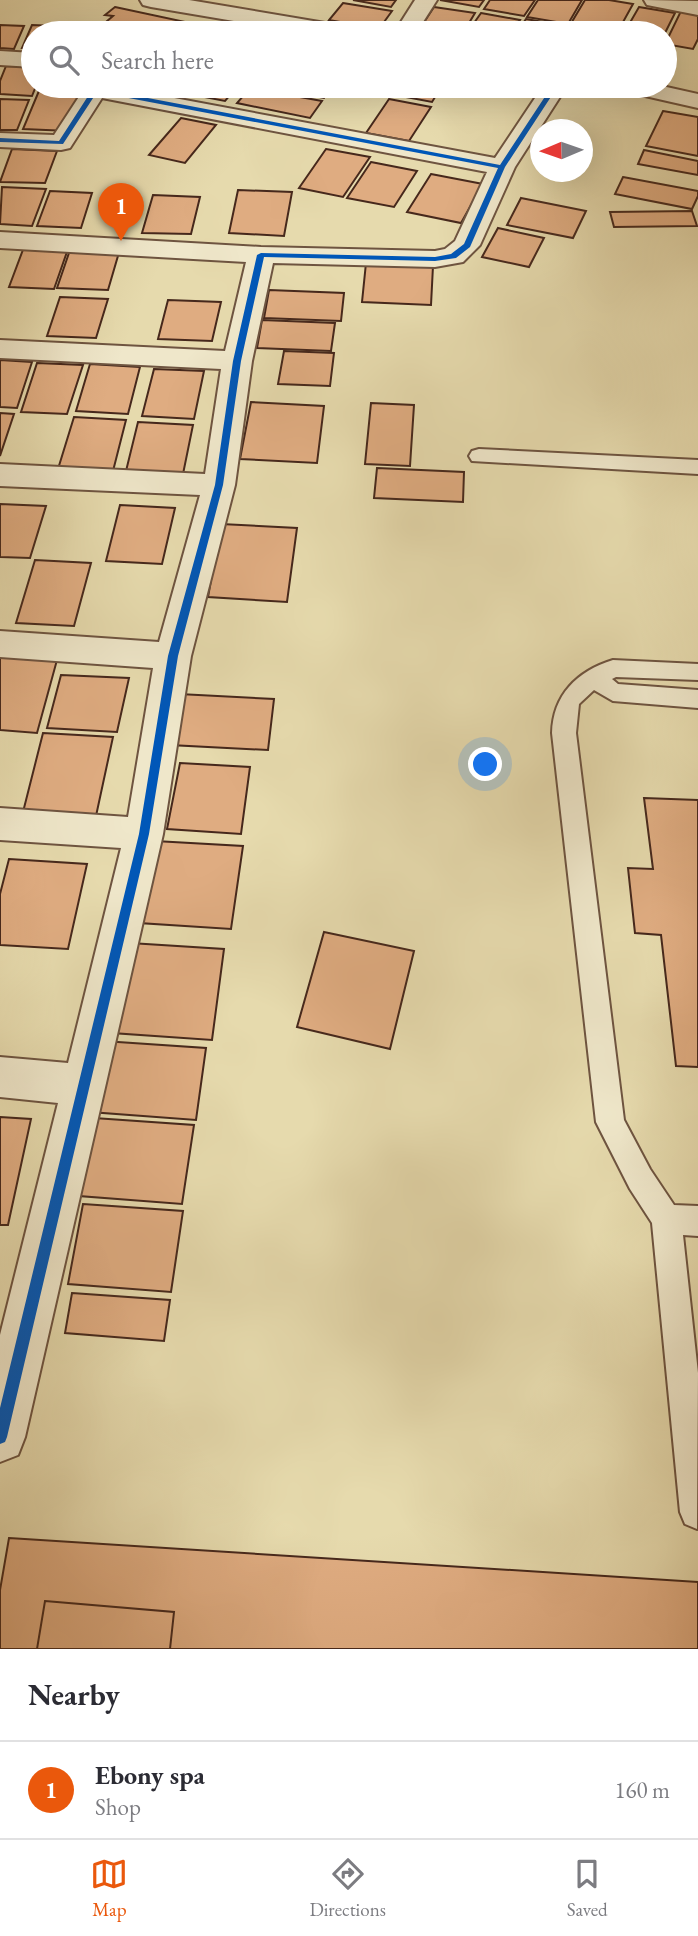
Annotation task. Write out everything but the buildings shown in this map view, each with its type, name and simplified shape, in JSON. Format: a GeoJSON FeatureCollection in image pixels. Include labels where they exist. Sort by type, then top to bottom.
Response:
{"type":"FeatureCollection","features":[{"type":"Feature","properties":{"kind":"street"},"geometry":{"type":"LineString","coordinates":[[151,0],[240,7],[295,21]]}},
{"type":"Feature","properties":{"kind":"street"},"geometry":{"type":"LineString","coordinates":[[413,21],[426,0]]}},
{"type":"Feature","properties":{"kind":"street"},"geometry":{"type":"LineString","coordinates":[[655,0],[698,8]]}},
{"type":"Feature","properties":{"kind":"street"},"geometry":{"type":"LineString","coordinates":[[0,58],[21,59]]}},
{"type":"Feature","properties":{"kind":"street"},"geometry":{"type":"LineString","coordinates":[[677,96],[698,101]]}},
{"type":"Feature","properties":{"kind":"street"},"geometry":{"type":"LineString","coordinates":[[0,140],[61,143],[90,98]]}},
{"type":"Feature","properties":{"kind":"street"},"geometry":{"type":"LineString","coordinates":[[137,98],[502,167]]}},
{"type":"Feature","properties":{"kind":"street"},"geometry":{"type":"LineString","coordinates":[[0,240],[261,255],[435,259],[453,256],[467,245],[502,167],[547,98]]}},
{"type":"Feature","properties":{"kind":"street"},"geometry":{"type":"LineString","coordinates":[[1,1430],[144,834],[173,656],[219,485],[237,361],[261,255]]}},
{"type":"Feature","properties":{"kind":"street"},"geometry":{"type":"LineString","coordinates":[[0,349],[237,361]]}},
{"type":"Feature","properties":{"kind":"street"},"geometry":{"type":"LineString","coordinates":[[0,475],[219,485]]}},
{"type":"Feature","properties":{"kind":"street"},"geometry":{"type":"LineString","coordinates":[[0,643],[173,656]]}},
{"type":"Feature","properties":{"kind":"street"},"geometry":{"type":"LineString","coordinates":[[0,824],[144,834]]}},
{"type":"Feature","properties":{"kind":"street"},"geometry":{"type":"LineString","coordinates":[[0,1077],[83,1085]]}},
{"type":"Feature","properties":{"kind":"lane"},"geometry":{"type":"LineString","coordinates":[[479,456],[698,467]]}},
{"type":"Feature","properties":{"kind":"lane"},"geometry":{"type":"LineString","coordinates":[[697,1512],[666,1219],[640,1179],[610,1122],[564,733],[564,711],[574,692],[613,668],[698,672]]}},
{"type":"Feature","properties":{"kind":"lane"},"geometry":{"type":"LineString","coordinates":[[594,679],[614,692],[698,699]]}},
{"type":"Feature","properties":{"kind":"lane"},"geometry":{"type":"LineString","coordinates":[[666,1219],[698,1221]]}},
{"type":"Feature","properties":{"kind":"cycle path"},"geometry":{"type":"LineString","coordinates":[[0,140],[61,143],[90,98]]}},
{"type":"Feature","properties":{"kind":"cycle path"},"geometry":{"type":"LineString","coordinates":[[137,98],[502,167]]}},
{"type":"Feature","properties":{"kind":"cycle path"},"geometry":{"type":"LineString","coordinates":[[0,1437],[144,834],[173,656],[219,485],[237,361],[261,255],[435,259],[453,256],[467,245],[502,167],[547,98]]}},
{"type":"Feature","properties":{"kind":"place","name":"Ebony spa"},"geometry":{"type":"Point","coordinates":[121,241]}}]}
